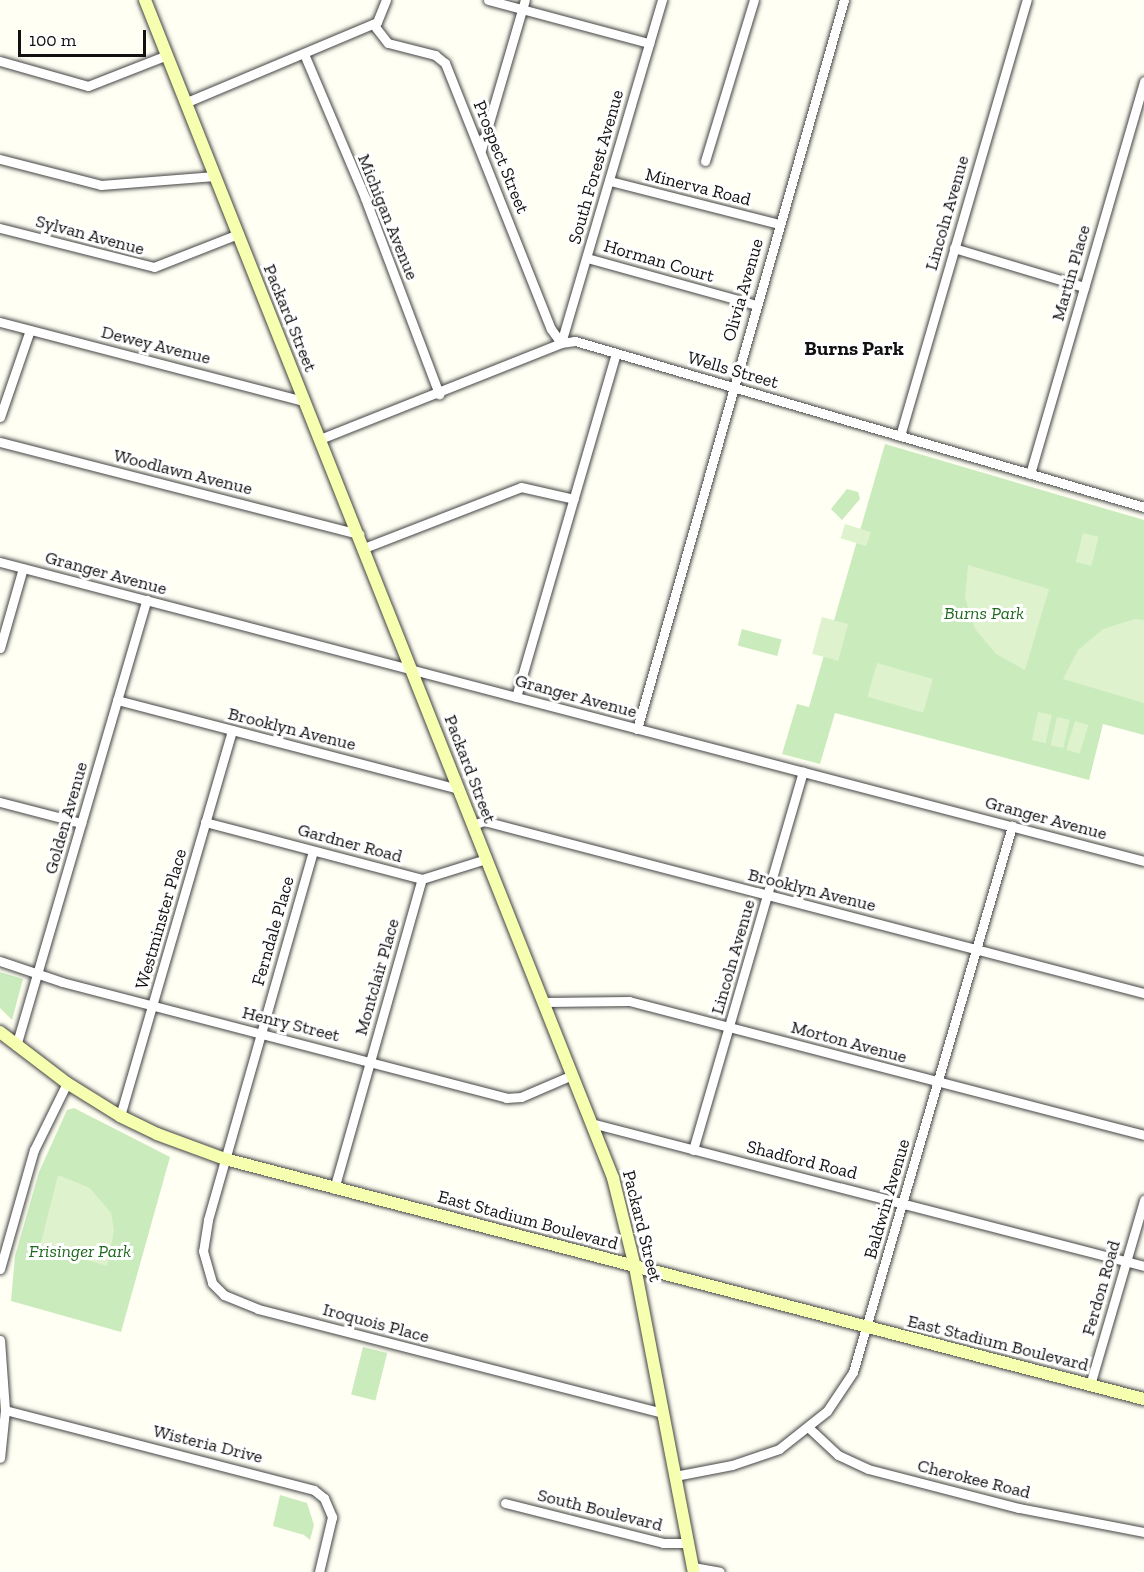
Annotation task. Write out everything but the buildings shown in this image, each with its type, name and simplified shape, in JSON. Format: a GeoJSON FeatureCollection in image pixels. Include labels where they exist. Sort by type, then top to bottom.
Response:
{"type":"FeatureCollection","features":[{"type":"Feature","properties":{"kind":"main road","name":"Packard Street"},"geometry":{"type":"LineString","coordinates":[[145,0],[166,55],[188,102],[215,176],[359,534],[617,1190],[635,1267],[693,1570]]}},
{"type":"Feature","properties":{"kind":"main road","name":"East Stadium Boulevard"},"geometry":{"type":"LineString","coordinates":[[0,1032],[66,1083],[120,1116],[157,1134],[225,1159],[1144,1399]]}},
{"type":"Feature","properties":{"kind":"street"},"geometry":{"type":"LineString","coordinates":[[188,102],[373,24],[381,17],[386,0]]}},
{"type":"Feature","properties":{"kind":"street"},"geometry":{"type":"LineString","coordinates":[[488,0],[649,43]]}},
{"type":"Feature","properties":{"kind":"street"},"geometry":{"type":"LineString","coordinates":[[481,151],[525,0]]}},
{"type":"Feature","properties":{"kind":"street","name":"South Forest Avenue"},"geometry":{"type":"LineString","coordinates":[[561,343],[662,0]]}},
{"type":"Feature","properties":{"kind":"street"},"geometry":{"type":"LineString","coordinates":[[705,161],[754,0]]}},
{"type":"Feature","properties":{"kind":"street","name":"Olivia Avenue"},"geometry":{"type":"LineString","coordinates":[[637,729],[844,0]]}},
{"type":"Feature","properties":{"kind":"street","name":"Lincoln Avenue"},"geometry":{"type":"LineString","coordinates":[[900,436],[1027,0]]}},
{"type":"Feature","properties":{"kind":"street","name":"Prospect Street"},"geometry":{"type":"LineString","coordinates":[[373,24],[388,43],[441,58],[481,151],[551,329],[561,343]]}},
{"type":"Feature","properties":{"kind":"street","name":"Michigan Avenue"},"geometry":{"type":"LineString","coordinates":[[304,54],[365,198],[439,393]]}},
{"type":"Feature","properties":{"kind":"street"},"geometry":{"type":"LineString","coordinates":[[0,61],[88,86],[166,55]]}},
{"type":"Feature","properties":{"kind":"street","name":"Martin Place"},"geometry":{"type":"LineString","coordinates":[[1030,474],[1144,81]]}},
{"type":"Feature","properties":{"kind":"street"},"geometry":{"type":"LineString","coordinates":[[0,159],[101,185],[215,176]]}},
{"type":"Feature","properties":{"kind":"street","name":"Minerva Road"},"geometry":{"type":"LineString","coordinates":[[610,181],[779,224]]}},
{"type":"Feature","properties":{"kind":"street","name":"Sylvan Avenue"},"geometry":{"type":"LineString","coordinates":[[0,228],[154,267],[238,234]]}},
{"type":"Feature","properties":{"kind":"street"},"geometry":{"type":"LineString","coordinates":[[954,248],[1084,287]]}},
{"type":"Feature","properties":{"kind":"street","name":"Horman Court"},"geometry":{"type":"LineString","coordinates":[[587,258],[756,305]]}},
{"type":"Feature","properties":{"kind":"street","name":"Dewey Avenue"},"geometry":{"type":"LineString","coordinates":[[0,322],[304,400]]}},
{"type":"Feature","properties":{"kind":"street"},"geometry":{"type":"LineString","coordinates":[[0,417],[30,330]]}},
{"type":"Feature","properties":{"kind":"street","name":"Wells Street"},"geometry":{"type":"LineString","coordinates":[[320,439],[561,343],[575,341],[1144,507]]}},
{"type":"Feature","properties":{"kind":"street"},"geometry":{"type":"LineString","coordinates":[[516,697],[616,354]]}},
{"type":"Feature","properties":{"kind":"street","name":"Woodlawn Avenue"},"geometry":{"type":"LineString","coordinates":[[0,442],[359,534]]}},
{"type":"Feature","properties":{"kind":"street"},"geometry":{"type":"LineString","coordinates":[[364,548],[521,487],[574,499]]}},
{"type":"Feature","properties":{"kind":"street","name":"Granger Avenue"},"geometry":{"type":"LineString","coordinates":[[0,562],[412,672],[1144,861]]}},
{"type":"Feature","properties":{"kind":"street"},"geometry":{"type":"LineString","coordinates":[[0,648],[23,568]]}},
{"type":"Feature","properties":{"kind":"street","name":"Golden Avenue"},"geometry":{"type":"LineString","coordinates":[[16,1046],[146,600]]}},
{"type":"Feature","properties":{"kind":"street","name":"Brooklyn Avenue"},"geometry":{"type":"LineString","coordinates":[[117,700],[459,789]]}},
{"type":"Feature","properties":{"kind":"street","name":"Westminster Place"},"geometry":{"type":"LineString","coordinates":[[120,1116],[154,1006],[231,730]]}},
{"type":"Feature","properties":{"kind":"street","name":"Lincoln Avenue"},"geometry":{"type":"LineString","coordinates":[[693,1150],[803,772]]}},
{"type":"Feature","properties":{"kind":"street"},"geometry":{"type":"LineString","coordinates":[[0,802],[81,823]]}},
{"type":"Feature","properties":{"kind":"street","name":"Brooklyn Avenue"},"geometry":{"type":"LineString","coordinates":[[473,825],[484,821],[1144,993]]}},
{"type":"Feature","properties":{"kind":"street","name":"Gardner Road"},"geometry":{"type":"LineString","coordinates":[[205,822],[422,879],[486,859]]}},
{"type":"Feature","properties":{"kind":"street","name":"Baldwin Avenue"},"geometry":{"type":"LineString","coordinates":[[675,1476],[757,1458],[779,1449],[809,1428],[840,1395],[853,1372],[1012,826]]}},
{"type":"Feature","properties":{"kind":"street","name":"Ferndale Place"},"geometry":{"type":"LineString","coordinates":[[225,1159],[313,851]]}},
{"type":"Feature","properties":{"kind":"street","name":"Montclair Place"},"geometry":{"type":"LineString","coordinates":[[334,1189],[422,879]]}},
{"type":"Feature","properties":{"kind":"street","name":"Henry Street"},"geometry":{"type":"LineString","coordinates":[[0,961],[154,1006],[513,1099],[572,1076]]}},
{"type":"Feature","properties":{"kind":"street","name":"Morton Avenue"},"geometry":{"type":"LineString","coordinates":[[543,1002],[629,1001],[1144,1135]]}},
{"type":"Feature","properties":{"kind":"street"},"geometry":{"type":"LineString","coordinates":[[0,1269],[34,1150],[66,1083]]}},
{"type":"Feature","properties":{"kind":"street","name":"Shadford Road"},"geometry":{"type":"LineString","coordinates":[[591,1123],[1144,1266]]}},
{"type":"Feature","properties":{"kind":"street","name":"Iroquois Place"},"geometry":{"type":"LineString","coordinates":[[225,1159],[203,1251],[213,1283],[232,1299],[662,1413]]}},
{"type":"Feature","properties":{"kind":"street","name":"Ferdon Road"},"geometry":{"type":"LineString","coordinates":[[1090,1385],[1144,1200]]}},
{"type":"Feature","properties":{"kind":"street"},"geometry":{"type":"LineString","coordinates":[[0,1340],[4,1410],[0,1458]]}},
{"type":"Feature","properties":{"kind":"street","name":"Wisteria Drive"},"geometry":{"type":"LineString","coordinates":[[4,1410],[314,1490],[324,1498],[332,1517],[319,1572]]}},
{"type":"Feature","properties":{"kind":"street","name":"Cherokee Road"},"geometry":{"type":"LineString","coordinates":[[809,1428],[838,1455],[868,1469],[1019,1508],[1144,1532]]}},
{"type":"Feature","properties":{"kind":"street","name":"South Boulevard"},"geometry":{"type":"LineString","coordinates":[[505,1503],[663,1543],[688,1542]]}},
{"type":"Feature","properties":{"kind":"street"},"geometry":{"type":"LineString","coordinates":[[693,1570],[720,1572]]}},
{"type":"Feature","properties":{"kind":"green space","name":"Burns Park"},"geometry":{"type":"Polygon","coordinates":[[[885,444],[1144,520],[1144,735],[1103,724],[1089,780],[835,713],[820,764],[782,754],[797,704],[809,707],[885,444]]]}},
{"type":"Feature","properties":{"kind":"green space"},"geometry":{"type":"Polygon","coordinates":[[[847,489],[858,492],[860,499],[842,520],[831,509],[847,489]]]}},
{"type":"Feature","properties":{"kind":"green space"},"geometry":{"type":"Polygon","coordinates":[[[845,524],[871,532],[866,546],[841,538],[845,524]]]}},
{"type":"Feature","properties":{"kind":"green space"},"geometry":{"type":"Polygon","coordinates":[[[1083,533],[1099,537],[1091,566],[1076,562],[1083,533]]]}},
{"type":"Feature","properties":{"kind":"green space"},"geometry":{"type":"Polygon","coordinates":[[[968,565],[1049,589],[1025,670],[996,654],[975,629],[965,598],[968,565]]]}},
{"type":"Feature","properties":{"kind":"green space"},"geometry":{"type":"Polygon","coordinates":[[[822,617],[848,624],[838,661],[812,654],[822,617]]]}},
{"type":"Feature","properties":{"kind":"green space"},"geometry":{"type":"Polygon","coordinates":[[[1135,619],[1144,620],[1144,703],[1063,679],[1078,650],[1103,629],[1135,619]]]}},
{"type":"Feature","properties":{"kind":"green space"},"geometry":{"type":"Polygon","coordinates":[[[742,629],[782,640],[777,656],[738,645],[742,629]]]}},
{"type":"Feature","properties":{"kind":"green space"},"geometry":{"type":"Polygon","coordinates":[[[877,663],[933,679],[923,713],[867,697],[877,663]]]}},
{"type":"Feature","properties":{"kind":"green space"},"geometry":{"type":"Polygon","coordinates":[[[1038,712],[1052,715],[1046,743],[1032,740],[1038,712]]]}},
{"type":"Feature","properties":{"kind":"green space"},"geometry":{"type":"Polygon","coordinates":[[[1057,717],[1070,720],[1063,748],[1050,745],[1057,717]]]}},
{"type":"Feature","properties":{"kind":"green space"},"geometry":{"type":"Polygon","coordinates":[[[1075,721],[1088,725],[1080,754],[1066,750],[1075,721]]]}},
{"type":"Feature","properties":{"kind":"green space"},"geometry":{"type":"Polygon","coordinates":[[[0,972],[23,979],[12,1020],[0,1008],[0,972]]]}},
{"type":"Feature","properties":{"kind":"green space","name":"Frisinger Park"},"geometry":{"type":"Polygon","coordinates":[[[74,1108],[170,1157],[121,1332],[11,1301],[15,1256],[39,1172],[67,1110],[74,1108]]]}},
{"type":"Feature","properties":{"kind":"green space"},"geometry":{"type":"Polygon","coordinates":[[[58,1175],[90,1188],[111,1213],[114,1231],[107,1266],[40,1246],[58,1175]]]}},
{"type":"Feature","properties":{"kind":"green space"},"geometry":{"type":"Polygon","coordinates":[[[363,1347],[387,1353],[375,1401],[351,1395],[363,1347]]]}},
{"type":"Feature","properties":{"kind":"green space"},"geometry":{"type":"Polygon","coordinates":[[[280,1495],[307,1503],[314,1525],[310,1540],[304,1535],[273,1526],[280,1495]]]}},
{"type":"Feature","properties":{"kind":"district","name":"Burns Park"},"geometry":{"type":"Point","coordinates":[854,348]}}]}
